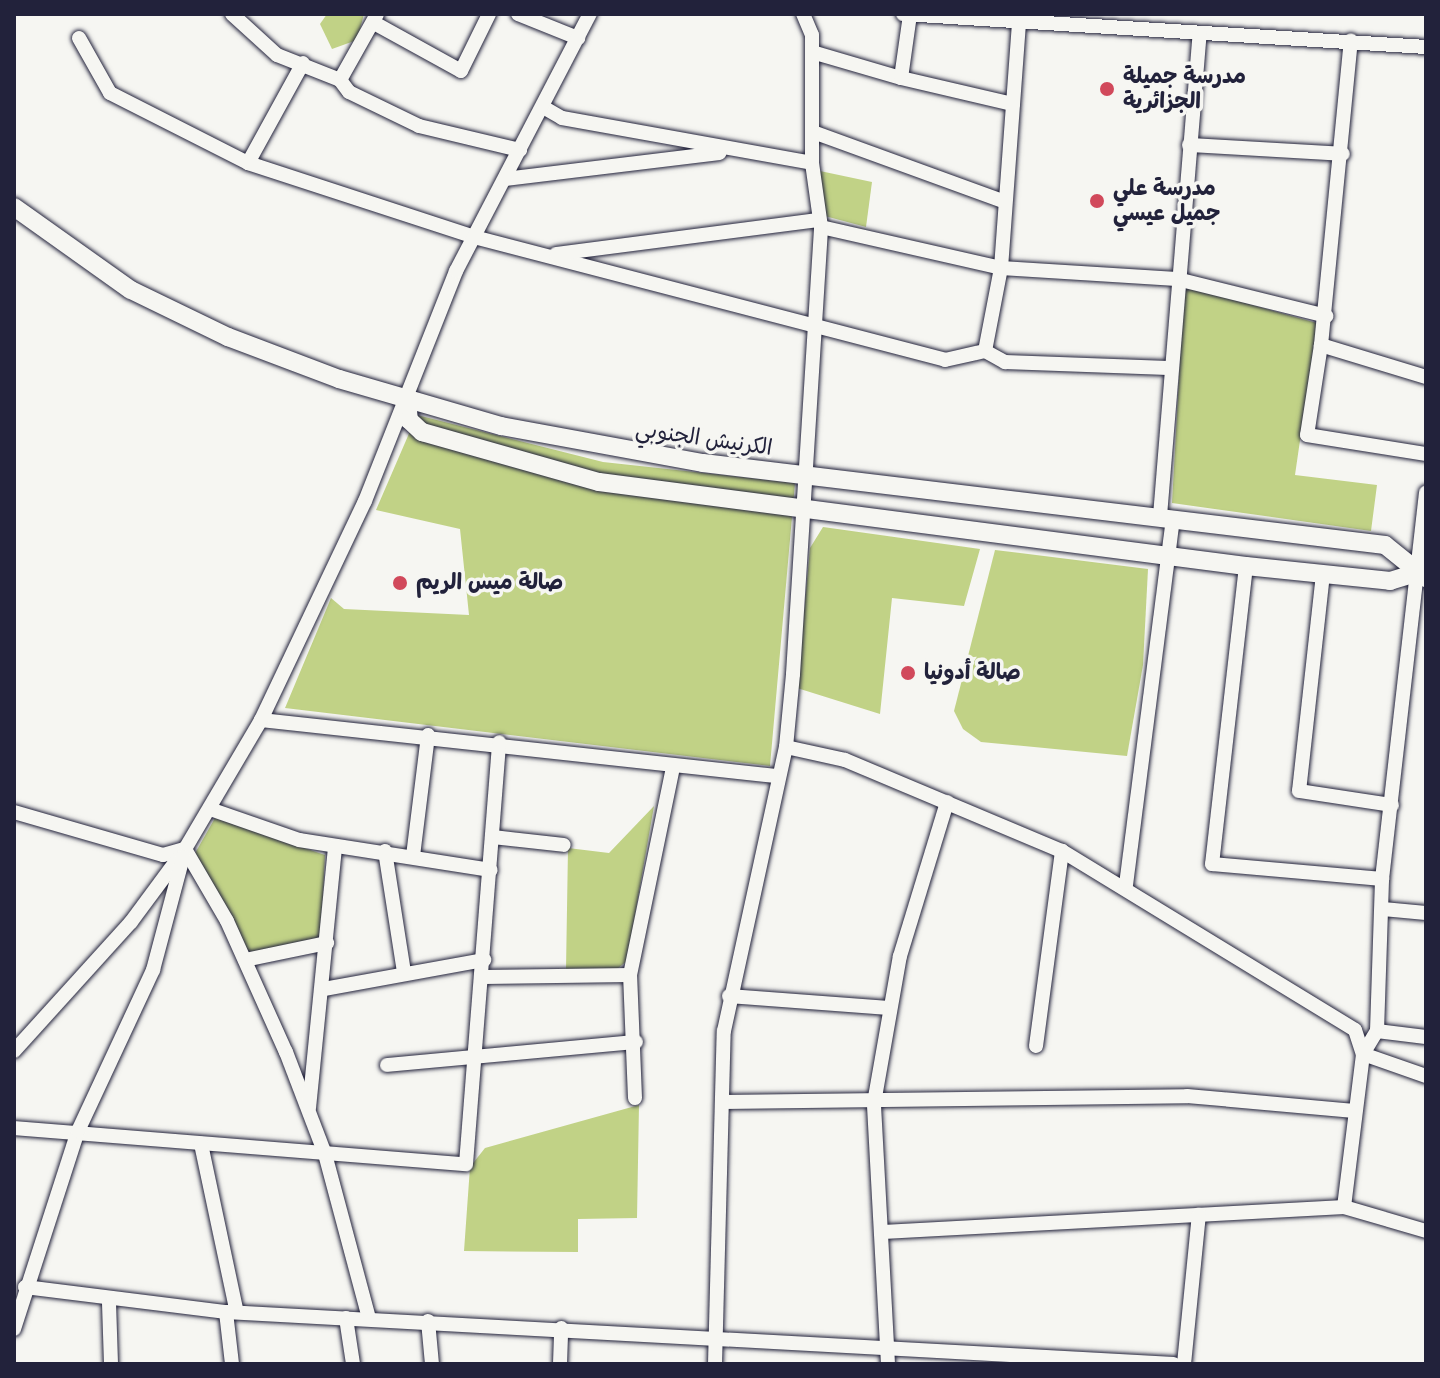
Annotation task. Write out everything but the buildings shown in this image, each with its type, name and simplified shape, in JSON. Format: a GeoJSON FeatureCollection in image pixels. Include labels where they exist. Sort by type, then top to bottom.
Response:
{"type":"FeatureCollection","features":[{"type":"Feature","properties":{"kind":"main road","name":"الكرنيش الجنوبي"},"geometry":{"type":"LineString","coordinates":[[14,207],[144,297],[228,337],[407,399],[603,450],[1385,545],[1423,575]]}},
{"type":"Feature","properties":{"kind":"main road"},"geometry":{"type":"LineString","coordinates":[[407,399],[415,429],[485,456],[599,482],[1165,557],[1390,581],[1423,575]]}},
{"type":"Feature","properties":{"kind":"street"},"geometry":{"type":"LineString","coordinates":[[232,14],[277,55],[340,80],[349,92],[419,126],[520,150]]}},
{"type":"Feature","properties":{"kind":"street"},"geometry":{"type":"LineString","coordinates":[[340,80],[376,19],[461,71],[489,14]]}},
{"type":"Feature","properties":{"kind":"street"},"geometry":{"type":"LineString","coordinates":[[518,14],[578,38]]}},
{"type":"Feature","properties":{"kind":"street"},"geometry":{"type":"LineString","coordinates":[[14,1051],[131,922],[185,849],[261,720],[407,399],[474,237],[590,14]]}},
{"type":"Feature","properties":{"kind":"street"},"geometry":{"type":"LineString","coordinates":[[715,1364],[729,996],[776,776],[786,747],[803,510],[819,223],[812,163],[812,52],[803,14]]}},
{"type":"Feature","properties":{"kind":"street"},"geometry":{"type":"LineString","coordinates":[[903,14],[1111,21],[1200,34],[1351,40],[1426,47]]}},
{"type":"Feature","properties":{"kind":"street"},"geometry":{"type":"LineString","coordinates":[[901,78],[910,15]]}},
{"type":"Feature","properties":{"kind":"street"},"geometry":{"type":"LineString","coordinates":[[985,351],[1001,268],[1013,104],[1026,20]]}},
{"type":"Feature","properties":{"kind":"street"},"geometry":{"type":"LineString","coordinates":[[1126,885],[1165,557],[1168,368],[1200,34]]}},
{"type":"Feature","properties":{"kind":"street"},"geometry":{"type":"LineString","coordinates":[[79,38],[110,93],[248,163],[474,237],[945,360],[985,351],[1005,362],[1168,368]]}},
{"type":"Feature","properties":{"kind":"street"},"geometry":{"type":"LineString","coordinates":[[1351,40],[1326,316],[1307,435],[1426,454]]}},
{"type":"Feature","properties":{"kind":"street"},"geometry":{"type":"LineString","coordinates":[[812,52],[901,78],[1013,104]]}},
{"type":"Feature","properties":{"kind":"street"},"geometry":{"type":"LineString","coordinates":[[248,163],[303,63]]}},
{"type":"Feature","properties":{"kind":"street"},"geometry":{"type":"LineString","coordinates":[[543,107],[562,118],[732,152],[812,163]]}},
{"type":"Feature","properties":{"kind":"street"},"geometry":{"type":"LineString","coordinates":[[813,132],[1005,202]]}},
{"type":"Feature","properties":{"kind":"street"},"geometry":{"type":"LineString","coordinates":[[1189,145],[1343,154]]}},
{"type":"Feature","properties":{"kind":"street"},"geometry":{"type":"LineString","coordinates":[[505,179],[732,152]]}},
{"type":"Feature","properties":{"kind":"street"},"geometry":{"type":"LineString","coordinates":[[539,254],[819,223],[1001,268],[1177,279],[1326,316]]}},
{"type":"Feature","properties":{"kind":"street"},"geometry":{"type":"LineString","coordinates":[[1321,345],[1426,377]]}},
{"type":"Feature","properties":{"kind":"street"},"geometry":{"type":"LineString","coordinates":[[1344,1207],[1363,1054],[1377,1031],[1382,879],[1423,575],[1426,492]]}},
{"type":"Feature","properties":{"kind":"street"},"geometry":{"type":"LineString","coordinates":[[1246,566],[1212,864],[1382,879]]}},
{"type":"Feature","properties":{"kind":"street"},"geometry":{"type":"LineString","coordinates":[[1323,574],[1299,791],[1392,805]]}},
{"type":"Feature","properties":{"kind":"street"},"geometry":{"type":"LineString","coordinates":[[261,720],[499,742],[673,767],[776,776]]}},
{"type":"Feature","properties":{"kind":"street"},"geometry":{"type":"LineString","coordinates":[[413,856],[428,735]]}},
{"type":"Feature","properties":{"kind":"street"},"geometry":{"type":"LineString","coordinates":[[14,1128],[466,1164],[473,1057],[484,977],[499,742]]}},
{"type":"Feature","properties":{"kind":"street"},"geometry":{"type":"LineString","coordinates":[[786,747],[845,760],[1062,851],[1126,885],[1355,1030],[1363,1054]]}},
{"type":"Feature","properties":{"kind":"street"},"geometry":{"type":"LineString","coordinates":[[635,1098],[636,1042],[630,975],[673,767]]}},
{"type":"Feature","properties":{"kind":"street"},"geometry":{"type":"LineString","coordinates":[[888,1364],[874,1103],[889,1008],[947,802]]}},
{"type":"Feature","properties":{"kind":"street"},"geometry":{"type":"LineString","coordinates":[[210,809],[335,846],[385,851],[491,870]]}},
{"type":"Feature","properties":{"kind":"street"},"geometry":{"type":"LineString","coordinates":[[14,812],[163,855],[185,849]]}},
{"type":"Feature","properties":{"kind":"street"},"geometry":{"type":"LineString","coordinates":[[493,837],[564,845]]}},
{"type":"Feature","properties":{"kind":"street"},"geometry":{"type":"LineString","coordinates":[[308,1111],[324,989],[335,846]]}},
{"type":"Feature","properties":{"kind":"street"},"geometry":{"type":"LineString","coordinates":[[185,849],[245,960],[325,1154],[369,1318]]}},
{"type":"Feature","properties":{"kind":"street"},"geometry":{"type":"LineString","coordinates":[[14,1329],[25,1287],[78,1131],[153,970],[185,849]]}},
{"type":"Feature","properties":{"kind":"street"},"geometry":{"type":"LineString","coordinates":[[385,851],[404,973]]}},
{"type":"Feature","properties":{"kind":"street"},"geometry":{"type":"LineString","coordinates":[[1036,1046],[1062,851]]}},
{"type":"Feature","properties":{"kind":"street"},"geometry":{"type":"LineString","coordinates":[[1383,909],[1426,913]]}},
{"type":"Feature","properties":{"kind":"street"},"geometry":{"type":"LineString","coordinates":[[245,960],[327,943]]}},
{"type":"Feature","properties":{"kind":"street"},"geometry":{"type":"LineString","coordinates":[[324,989],[484,960]]}},
{"type":"Feature","properties":{"kind":"street"},"geometry":{"type":"LineString","coordinates":[[484,977],[630,975]]}},
{"type":"Feature","properties":{"kind":"street"},"geometry":{"type":"LineString","coordinates":[[729,996],[889,1008]]}},
{"type":"Feature","properties":{"kind":"street"},"geometry":{"type":"LineString","coordinates":[[1377,1031],[1426,1037]]}},
{"type":"Feature","properties":{"kind":"street"},"geometry":{"type":"LineString","coordinates":[[387,1065],[636,1042]]}},
{"type":"Feature","properties":{"kind":"street"},"geometry":{"type":"LineString","coordinates":[[1363,1054],[1426,1076]]}},
{"type":"Feature","properties":{"kind":"street"},"geometry":{"type":"LineString","coordinates":[[723,1102],[874,1103],[1187,1096],[1354,1111]]}},
{"type":"Feature","properties":{"kind":"street"},"geometry":{"type":"LineString","coordinates":[[201,1144],[231,1311],[232,1364]]}},
{"type":"Feature","properties":{"kind":"street"},"geometry":{"type":"LineString","coordinates":[[883,1232],[1344,1207],[1426,1231]]}},
{"type":"Feature","properties":{"kind":"street"},"geometry":{"type":"LineString","coordinates":[[1184,1364],[1199,1215]]}},
{"type":"Feature","properties":{"kind":"street"},"geometry":{"type":"LineString","coordinates":[[14,1300],[25,1287]]}},
{"type":"Feature","properties":{"kind":"street"},"geometry":{"type":"LineString","coordinates":[[25,1287],[109,1303],[888,1345],[962,1357],[1174,1364]]}},
{"type":"Feature","properties":{"kind":"street"},"geometry":{"type":"LineString","coordinates":[[109,1303],[111,1364]]}},
{"type":"Feature","properties":{"kind":"street"},"geometry":{"type":"LineString","coordinates":[[346,1318],[353,1364]]}},
{"type":"Feature","properties":{"kind":"street"},"geometry":{"type":"LineString","coordinates":[[428,1321],[432,1364]]}},
{"type":"Feature","properties":{"kind":"street"},"geometry":{"type":"LineString","coordinates":[[560,1364],[561,1328]]}},
{"type":"Feature","properties":{"kind":"green space"},"geometry":{"type":"Polygon","coordinates":[[[327,14],[364,14],[357,40],[332,49],[320,24],[327,14]]]}},
{"type":"Feature","properties":{"kind":"green space"},"geometry":{"type":"Polygon","coordinates":[[[820,171],[872,182],[866,227],[821,215],[820,171]]]}},
{"type":"Feature","properties":{"kind":"green space"},"geometry":{"type":"Polygon","coordinates":[[[1184,286],[1317,323],[1295,475],[1377,485],[1371,531],[1172,503],[1184,286]]]}},
{"type":"Feature","properties":{"kind":"green space"},"geometry":{"type":"Polygon","coordinates":[[[417,415],[603,462],[795,483],[770,766],[285,708],[331,598],[344,609],[469,615],[460,529],[376,510],[417,415]]]}},
{"type":"Feature","properties":{"kind":"green space"},"geometry":{"type":"Polygon","coordinates":[[[823,527],[980,549],[964,606],[892,598],[880,714],[797,688],[810,548],[823,527]]]}},
{"type":"Feature","properties":{"kind":"green space"},"geometry":{"type":"Polygon","coordinates":[[[995,550],[1148,569],[1143,665],[1127,756],[981,742],[963,729],[954,711],[995,550]]]}},
{"type":"Feature","properties":{"kind":"green space"},"geometry":{"type":"Polygon","coordinates":[[[654,806],[627,961],[617,969],[566,969],[568,848],[609,853],[654,806]]]}},
{"type":"Feature","properties":{"kind":"green space"},"geometry":{"type":"Polygon","coordinates":[[[215,818],[325,855],[321,940],[252,955],[194,855],[215,818]]]}},
{"type":"Feature","properties":{"kind":"green space"},"geometry":{"type":"Polygon","coordinates":[[[639,1105],[637,1218],[578,1219],[578,1252],[464,1251],[470,1167],[485,1148],[639,1105]]]}},
{"type":"Feature","properties":{"kind":"place","name":"مدرسة جميلة الجزائرية"},"geometry":{"type":"Point","coordinates":[1107,89]}},
{"type":"Feature","properties":{"kind":"place","name":"مدرسة علي جميل عيسي"},"geometry":{"type":"Point","coordinates":[1097,201]}},
{"type":"Feature","properties":{"kind":"place","name":"صالة ميس الريم"},"geometry":{"type":"Point","coordinates":[400,583]}},
{"type":"Feature","properties":{"kind":"place","name":"صالة أدونيا"},"geometry":{"type":"Point","coordinates":[908,673]}}]}
